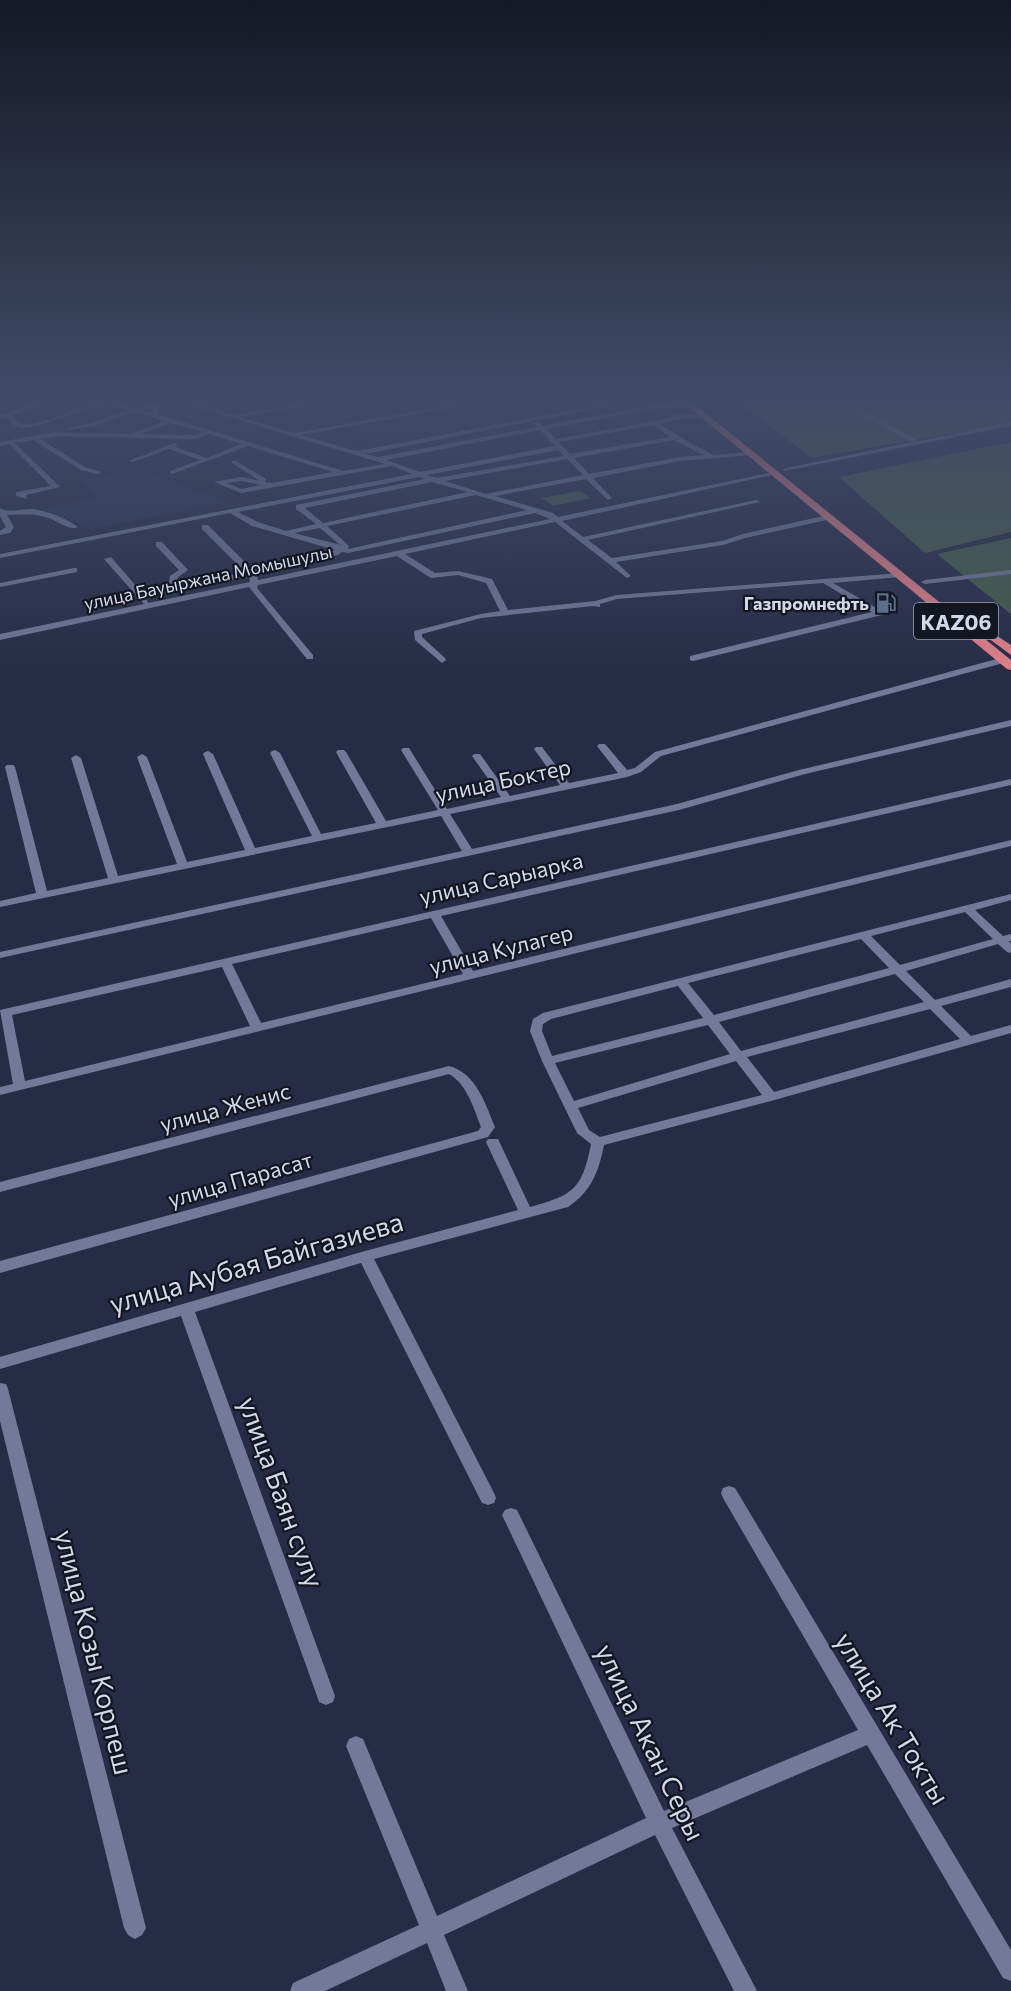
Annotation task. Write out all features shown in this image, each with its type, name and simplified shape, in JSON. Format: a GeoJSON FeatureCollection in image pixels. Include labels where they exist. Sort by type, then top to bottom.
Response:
{"type":"FeatureCollection","features":[{"type":"Feature","properties":{"kind":"highway","name":"KАZ06"},"geometry":{"type":"LineString","coordinates":[[795,491],[968,630],[1009,659]]}},
{"type":"Feature","properties":{"kind":"highway","name":"KАZ06"},"geometry":{"type":"LineString","coordinates":[[812,491],[983,628],[1009,659]]}},
{"type":"Feature","properties":{"kind":"highway"},"geometry":{"type":"LineString","coordinates":[[968,630],[983,628]]}},
{"type":"Feature","properties":{"kind":"street"},"geometry":{"type":"LineString","coordinates":[[24,497],[19,494],[35,491]]}},
{"type":"Feature","properties":{"kind":"street"},"geometry":{"type":"LineString","coordinates":[[0,556],[330,491]]}},
{"type":"Feature","properties":{"kind":"street"},"geometry":{"type":"LineString","coordinates":[[141,597],[199,585],[253,578],[335,553],[345,546],[342,542],[299,507],[379,491]]}},
{"type":"Feature","properties":{"kind":"street"},"geometry":{"type":"LineString","coordinates":[[469,491],[535,510],[557,519],[627,576]]}},
{"type":"Feature","properties":{"kind":"street"},"geometry":{"type":"LineString","coordinates":[[485,495],[507,491]]}},
{"type":"Feature","properties":{"kind":"street"},"geometry":{"type":"LineString","coordinates":[[602,491],[608,498]]}},
{"type":"Feature","properties":{"kind":"street","name":"улица Бауыржана Момышулы"},"geometry":{"type":"LineString","coordinates":[[0,637],[147,605],[253,578],[267,580],[692,491]]}},
{"type":"Feature","properties":{"kind":"street"},"geometry":{"type":"LineString","coordinates":[[288,532],[476,493]]}},
{"type":"Feature","properties":{"kind":"street"},"geometry":{"type":"LineString","coordinates":[[582,539],[756,502]]}},
{"type":"Feature","properties":{"kind":"street"},"geometry":{"type":"LineString","coordinates":[[231,510],[255,524],[348,551],[535,510]]}},
{"type":"Feature","properties":{"kind":"street"},"geometry":{"type":"LineString","coordinates":[[0,533],[7,531],[10,527],[1,512],[32,511],[74,527]]}},
{"type":"Feature","properties":{"kind":"street"},"geometry":{"type":"LineString","coordinates":[[610,561],[723,543],[743,536],[828,517]]}},
{"type":"Feature","properties":{"kind":"street"},"geometry":{"type":"LineString","coordinates":[[205,527],[253,578],[253,588],[260,598],[310,657]]}},
{"type":"Feature","properties":{"kind":"street"},"geometry":{"type":"LineString","coordinates":[[159,544],[199,585]]}},
{"type":"Feature","properties":{"kind":"street"},"geometry":{"type":"LineString","coordinates":[[397,552],[434,576],[458,573],[489,581],[505,613]]}},
{"type":"Feature","properties":{"kind":"street"},"geometry":{"type":"LineString","coordinates":[[108,559],[147,605]]}},
{"type":"Feature","properties":{"kind":"street"},"geometry":{"type":"LineString","coordinates":[[0,585],[74,570]]}},
{"type":"Feature","properties":{"kind":"street"},"geometry":{"type":"LineString","coordinates":[[172,590],[174,576],[184,570]]}},
{"type":"Feature","properties":{"kind":"street"},"geometry":{"type":"LineString","coordinates":[[925,582],[1011,572]]}},
{"type":"Feature","properties":{"kind":"street"},"geometry":{"type":"LineString","coordinates":[[442,660],[418,638],[417,633],[481,616],[596,604],[628,596],[900,575]]}},
{"type":"Feature","properties":{"kind":"street"},"geometry":{"type":"LineString","coordinates":[[693,658],[881,613],[828,583],[822,582]]}},
{"type":"Feature","properties":{"kind":"street","name":"улица Боктер"},"geometry":{"type":"LineString","coordinates":[[0,904],[624,775],[638,770],[658,754],[1009,659]]}},
{"type":"Feature","properties":{"kind":"street"},"geometry":{"type":"LineString","coordinates":[[0,955],[679,807],[806,771],[1011,723]]}},
{"type":"Feature","properties":{"kind":"street"},"geometry":{"type":"LineString","coordinates":[[603,746],[622,769],[624,775]]}},
{"type":"Feature","properties":{"kind":"street"},"geometry":{"type":"LineString","coordinates":[[539,749],[566,786]]}},
{"type":"Feature","properties":{"kind":"street"},"geometry":{"type":"LineString","coordinates":[[406,750],[469,852]]}},
{"type":"Feature","properties":{"kind":"street"},"geometry":{"type":"LineString","coordinates":[[341,752],[382,824]]}},
{"type":"Feature","properties":{"kind":"street"},"geometry":{"type":"LineString","coordinates":[[275,753],[318,838]]}},
{"type":"Feature","properties":{"kind":"street"},"geometry":{"type":"LineString","coordinates":[[208,754],[250,852]]}},
{"type":"Feature","properties":{"kind":"street"},"geometry":{"type":"LineString","coordinates":[[477,756],[507,799]]}},
{"type":"Feature","properties":{"kind":"street"},"geometry":{"type":"LineString","coordinates":[[142,757],[183,867]]}},
{"type":"Feature","properties":{"kind":"street"},"geometry":{"type":"LineString","coordinates":[[76,758],[114,880]]}},
{"type":"Feature","properties":{"kind":"street"},"geometry":{"type":"LineString","coordinates":[[10,767],[42,895]]}},
{"type":"Feature","properties":{"kind":"street","name":"улица Сарыарка"},"geometry":{"type":"LineString","coordinates":[[3,1014],[1011,782]]}},
{"type":"Feature","properties":{"kind":"street","name":"улица Кулагер"},"geometry":{"type":"LineString","coordinates":[[0,1091],[1011,843]]}},
{"type":"Feature","properties":{"kind":"street"},"geometry":{"type":"LineString","coordinates":[[1011,897],[542,1018],[537,1022],[536,1031],[548,1061],[584,1133],[598,1142],[771,1097],[1011,1029]]}},
{"type":"Feature","properties":{"kind":"street"},"geometry":{"type":"LineString","coordinates":[[967,908],[1006,938],[1011,950]]}},
{"type":"Feature","properties":{"kind":"street"},"geometry":{"type":"LineString","coordinates":[[435,915],[470,976]]}},
{"type":"Feature","properties":{"kind":"street"},"geometry":{"type":"LineString","coordinates":[[863,935],[968,1040]]}},
{"type":"Feature","properties":{"kind":"street"},"geometry":{"type":"LineString","coordinates":[[548,1061],[790,1000],[1006,938]]}},
{"type":"Feature","properties":{"kind":"street"},"geometry":{"type":"LineString","coordinates":[[226,963],[258,1029]]}},
{"type":"Feature","properties":{"kind":"street"},"geometry":{"type":"LineString","coordinates":[[681,982],[771,1097]]}},
{"type":"Feature","properties":{"kind":"street"},"geometry":{"type":"LineString","coordinates":[[571,1106],[737,1056],[1011,983]]}},
{"type":"Feature","properties":{"kind":"street"},"geometry":{"type":"LineString","coordinates":[[3,1014],[20,1086]]}},
{"type":"Feature","properties":{"kind":"street","name":"улица Женис"},"geometry":{"type":"LineString","coordinates":[[0,1187],[449,1070],[459,1073],[478,1101],[488,1127]]}},
{"type":"Feature","properties":{"kind":"street","name":"улица Парасат"},"geometry":{"type":"LineString","coordinates":[[0,1267],[483,1134],[488,1127]]}},
{"type":"Feature","properties":{"kind":"street"},"geometry":{"type":"LineString","coordinates":[[493,1142],[526,1213]]}},
{"type":"Feature","properties":{"kind":"street","name":"улица Аубая Байгазиева"},"geometry":{"type":"LineString","coordinates":[[0,1363],[365,1256],[563,1203],[580,1192],[590,1175],[598,1142]]}},
{"type":"Feature","properties":{"kind":"street"},"geometry":{"type":"LineString","coordinates":[[365,1256],[488,1498]]}},
{"type":"Feature","properties":{"kind":"street","name":"улица Баян сулу"},"geometry":{"type":"LineString","coordinates":[[186,1308],[326,1696]]}},
{"type":"Feature","properties":{"kind":"street","name":"улица Козы Корпеш"},"geometry":{"type":"LineString","coordinates":[[0,1389],[91,1744],[135,1928]]}},
{"type":"Feature","properties":{"kind":"street","name":"улица Ак Токты"},"geometry":{"type":"LineString","coordinates":[[729,1493],[1011,1970]]}},
{"type":"Feature","properties":{"kind":"street","name":"улица Акан Серы"},"geometry":{"type":"LineString","coordinates":[[511,1515],[659,1822],[746,1991]]}},
{"type":"Feature","properties":{"kind":"street"},"geometry":{"type":"LineString","coordinates":[[301,1991],[659,1822],[871,1734]]}},
{"type":"Feature","properties":{"kind":"street"},"geometry":{"type":"LineString","coordinates":[[356,1746],[434,1930],[457,1991]]}},
{"type":"Feature","properties":{"kind":"shaded area"},"geometry":{"type":"Polygon","coordinates":[[[88,491],[197,491],[229,502],[92,529],[42,509],[95,498],[88,491]]]}},
{"type":"Feature","properties":{"kind":"green space"},"geometry":{"type":"Polygon","coordinates":[[[579,491],[591,498],[553,506],[541,498],[579,491]]]}},
{"type":"Feature","properties":{"kind":"green space"},"geometry":{"type":"Polygon","coordinates":[[[855,491],[1011,491],[1011,532],[925,553],[855,491]]]}},
{"type":"Feature","properties":{"kind":"green space"},"geometry":{"type":"Polygon","coordinates":[[[1011,538],[1011,614],[937,554],[1011,538]]]}},
{"type":"Feature","properties":{"kind":"place","name":"Газпромнефть"},"geometry":{"type":"Point","coordinates":[886,603]}}]}
